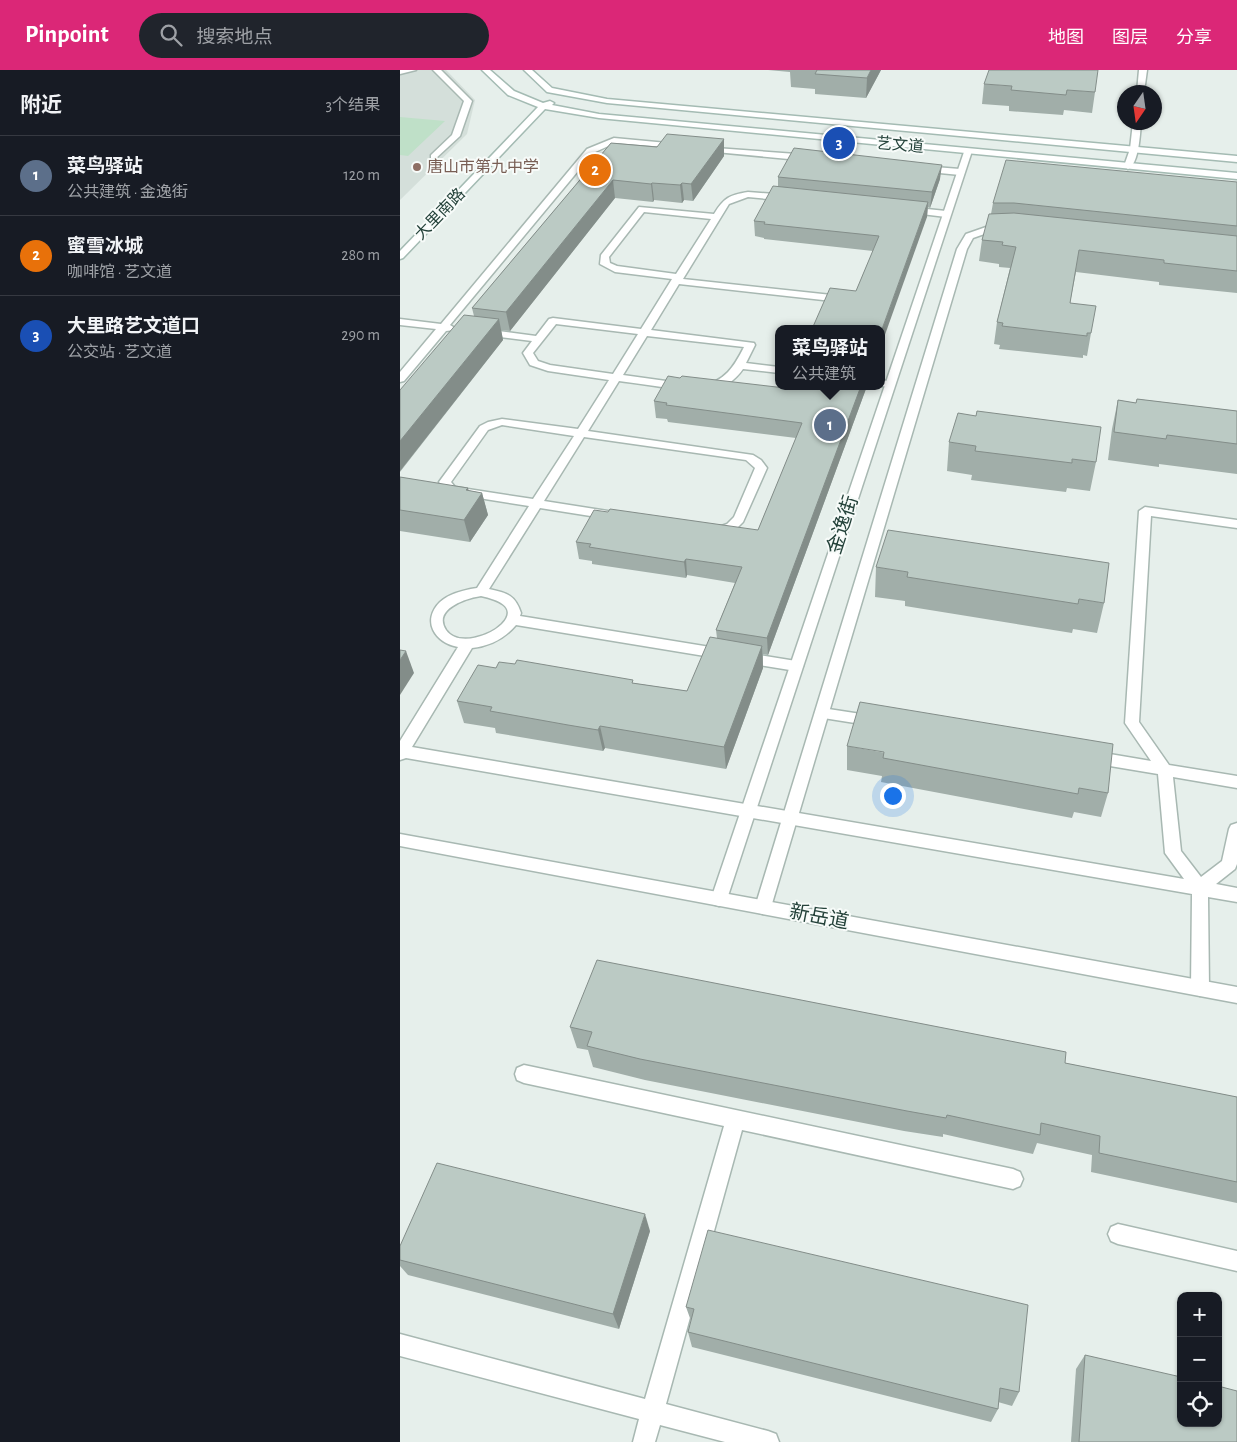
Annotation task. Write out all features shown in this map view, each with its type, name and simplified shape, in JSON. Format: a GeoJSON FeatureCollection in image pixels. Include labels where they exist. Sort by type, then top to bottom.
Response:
{"type":"FeatureCollection","features":[{"type":"Feature","properties":{"kind":"street"},"geometry":{"type":"LineString","coordinates":[[400,72],[412,70]]}},
{"type":"Feature","properties":{"kind":"street"},"geometry":{"type":"LineString","coordinates":[[434,156],[456,136],[468,101],[438,70]]}},
{"type":"Feature","properties":{"kind":"street","name":"艺文道"},"geometry":{"type":"LineString","coordinates":[[486,70],[511,93],[543,106],[599,116],[1237,176]]}},
{"type":"Feature","properties":{"kind":"street","name":"艺文道"},"geometry":{"type":"LineString","coordinates":[[528,70],[550,90],[617,102],[1237,159]]}},
{"type":"Feature","properties":{"kind":"street"},"geometry":{"type":"LineString","coordinates":[[1142,85],[1143,70]]}},
{"type":"Feature","properties":{"kind":"street","name":"大里南路"},"geometry":{"type":"LineString","coordinates":[[400,256],[543,106],[569,94]]}},
{"type":"Feature","properties":{"kind":"street"},"geometry":{"type":"LineString","coordinates":[[1128,166],[1134,149],[1136,130]]}},
{"type":"Feature","properties":{"kind":"street"},"geometry":{"type":"LineString","coordinates":[[400,379],[590,151],[614,140],[684,147]]}},
{"type":"Feature","properties":{"kind":"street"},"geometry":{"type":"LineString","coordinates":[[693,148],[822,159]]}},
{"type":"Feature","properties":{"kind":"street","name":"金逸街"},"geometry":{"type":"LineString","coordinates":[[886,383],[968,151]]}},
{"type":"Feature","properties":{"kind":"street"},"geometry":{"type":"LineString","coordinates":[[911,168],[960,172]]}},
{"type":"Feature","properties":{"kind":"street"},"geometry":{"type":"LineString","coordinates":[[481,592],[726,202],[734,196],[749,194],[799,199]]}},
{"type":"Feature","properties":{"kind":"street"},"geometry":{"type":"LineString","coordinates":[[716,217],[642,208],[604,257],[605,264],[615,270],[842,299]]}},
{"type":"Feature","properties":{"kind":"street"},"geometry":{"type":"LineString","coordinates":[[897,209],[946,214]]}},
{"type":"Feature","properties":{"kind":"street"},"geometry":{"type":"LineString","coordinates":[[763,907],[962,249],[969,236],[989,229],[1021,230]]}},
{"type":"Feature","properties":{"kind":"street"},"geometry":{"type":"LineString","coordinates":[[553,321],[750,345],[731,380],[717,386],[702,389],[548,368],[534,363],[528,353],[538,339],[553,321]]}},
{"type":"Feature","properties":{"kind":"street"},"geometry":{"type":"LineString","coordinates":[[400,322],[538,339]]}},
{"type":"Feature","properties":{"kind":"street"},"geometry":{"type":"LineString","coordinates":[[740,365],[775,369]]}},
{"type":"Feature","properties":{"kind":"street","name":"金逸街"},"geometry":{"type":"LineString","coordinates":[[719,899],[884,390]]}},
{"type":"Feature","properties":{"kind":"street"},"geometry":{"type":"LineString","coordinates":[[502,422],[749,457],[757,462],[761,468],[739,519],[731,527],[717,532],[536,505],[464,494],[451,490],[444,482],[484,428],[502,422]]}},
{"type":"Feature","properties":{"kind":"street"},"geometry":{"type":"LineString","coordinates":[[1200,988],[1200,888],[1173,853],[1166,770],[1132,723],[1145,511],[1237,524]]}},
{"type":"Feature","properties":{"kind":"street"},"geometry":{"type":"LineString","coordinates":[[481,592],[493,593],[504,597],[511,603],[514,611],[513,620],[500,634],[490,639],[468,644],[444,638],[438,630],[436,622],[438,613],[446,605],[462,596],[481,592]]}},
{"type":"Feature","properties":{"kind":"street"},"geometry":{"type":"LineString","coordinates":[[513,620],[796,666]]}},
{"type":"Feature","properties":{"kind":"street"},"geometry":{"type":"LineString","coordinates":[[468,644],[401,752],[1237,895]]}},
{"type":"Feature","properties":{"kind":"street"},"geometry":{"type":"LineString","coordinates":[[822,713],[890,724]]}},
{"type":"Feature","properties":{"kind":"street"},"geometry":{"type":"LineString","coordinates":[[1077,755],[1237,782]]}},
{"type":"Feature","properties":{"kind":"street"},"geometry":{"type":"LineString","coordinates":[[1200,888],[1229,864],[1237,829]]}},
{"type":"Feature","properties":{"kind":"street","name":"新岳道"},"geometry":{"type":"LineString","coordinates":[[400,840],[1237,995]]}},
{"type":"Feature","properties":{"kind":"street"},"geometry":{"type":"LineString","coordinates":[[524,1074],[1013,1179]]}},
{"type":"Feature","properties":{"kind":"street"},"geometry":{"type":"LineString","coordinates":[[644,1442],[735,1119]]}},
{"type":"Feature","properties":{"kind":"street"},"geometry":{"type":"LineString","coordinates":[[1118,1234],[1237,1261]]}},
{"type":"Feature","properties":{"kind":"street"},"geometry":{"type":"LineString","coordinates":[[400,1345],[768,1442]]}},
{"type":"Feature","properties":{"kind":"shaded area","name":"唐山市第九中学"},"geometry":{"type":"Polygon","coordinates":[[[400,70],[446,70],[475,100],[467,134],[400,200],[400,70]]]}},
{"type":"Feature","properties":{"kind":"green space"},"geometry":{"type":"Polygon","coordinates":[[[400,117],[445,121],[408,156],[400,155],[400,117]]]}},
{"type":"Feature","properties":{"kind":"building"},"geometry":{"type":"Polygon","coordinates":[[[817,70],[871,70],[867,78],[815,74],[817,70]]]}},
{"type":"Feature","properties":{"kind":"building"},"geometry":{"type":"Polygon","coordinates":[[[989,70],[1098,70],[1095,92],[1067,90],[1066,95],[1011,90],[1012,86],[984,84],[989,70]]]}},
{"type":"Feature","properties":{"kind":"building"},"geometry":{"type":"Polygon","coordinates":[[[667,134],[724,139],[691,184],[651,184],[613,180],[506,312],[472,308],[611,143],[657,147],[667,134]]]}},
{"type":"Feature","properties":{"kind":"building"},"geometry":{"type":"Polygon","coordinates":[[[794,148],[942,165],[932,192],[778,177],[794,148]]]}},
{"type":"Feature","properties":{"kind":"building"},"geometry":{"type":"Polygon","coordinates":[[[1006,160],[1237,182],[1237,226],[1014,203],[993,203],[1006,160]]]}},
{"type":"Feature","properties":{"kind":"building"},"geometry":{"type":"Polygon","coordinates":[[[773,186],[928,202],[884,325],[814,325],[830,288],[856,291],[879,236],[764,224],[765,222],[754,221],[773,186]]]}},
{"type":"Feature","properties":{"kind":"building"},"geometry":{"type":"Polygon","coordinates":[[[1014,213],[1237,236],[1237,271],[1164,263],[1164,260],[1079,250],[1070,303],[1096,306],[1091,333],[1087,333],[1087,336],[1002,326],[1003,323],[997,322],[1016,247],[1002,245],[1003,242],[982,240],[989,214],[1014,213]]]}},
{"type":"Feature","properties":{"kind":"building"},"geometry":{"type":"Polygon","coordinates":[[[464,315],[499,319],[400,441],[400,390],[464,315]]]}},
{"type":"Feature","properties":{"kind":"building"},"geometry":{"type":"Polygon","coordinates":[[[668,376],[775,387],[775,390],[860,390],[767,638],[716,630],[742,567],[686,559],[684,562],[589,547],[591,544],[576,542],[594,510],[608,512],[610,509],[758,530],[802,423],[666,405],[667,403],[654,401],[668,376]]]}},
{"type":"Feature","properties":{"kind":"building"},"geometry":{"type":"Polygon","coordinates":[[[1137,399],[1237,411],[1237,444],[1167,435],[1166,439],[1114,432],[1118,400],[1136,403],[1137,399]]]}},
{"type":"Feature","properties":{"kind":"building"},"geometry":{"type":"Polygon","coordinates":[[[977,411],[1101,427],[1096,462],[1072,459],[1072,463],[975,451],[976,446],[949,442],[958,413],[976,416],[977,411]]]}},
{"type":"Feature","properties":{"kind":"building"},"geometry":{"type":"Polygon","coordinates":[[[400,477],[468,488],[466,490],[482,493],[464,520],[400,510],[400,477]]]}},
{"type":"Feature","properties":{"kind":"building"},"geometry":{"type":"Polygon","coordinates":[[[888,530],[1109,563],[1104,603],[1079,599],[1078,604],[907,577],[908,572],[876,567],[888,530]]]}},
{"type":"Feature","properties":{"kind":"building"},"geometry":{"type":"Polygon","coordinates":[[[710,637],[762,646],[724,747],[600,726],[598,730],[568,725],[490,711],[492,707],[457,701],[478,665],[496,668],[499,662],[515,664],[517,660],[633,680],[632,683],[687,691],[710,637]]]}},
{"type":"Feature","properties":{"kind":"building"},"geometry":{"type":"Polygon","coordinates":[[[400,650],[406,651],[400,660],[400,650]]]}},
{"type":"Feature","properties":{"kind":"building"},"geometry":{"type":"Polygon","coordinates":[[[860,702],[1113,744],[1108,793],[1079,788],[1078,794],[883,758],[884,752],[847,746],[860,702]]]}},
{"type":"Feature","properties":{"kind":"building"},"geometry":{"type":"Polygon","coordinates":[[[597,960],[1066,1052],[1065,1063],[1237,1097],[1237,1182],[1099,1153],[1100,1136],[1041,1123],[1040,1135],[947,1115],[946,1118],[907,1111],[640,1059],[587,1046],[592,1032],[570,1027],[597,960]]]}},
{"type":"Feature","properties":{"kind":"building"},"geometry":{"type":"Polygon","coordinates":[[[437,1163],[645,1214],[613,1314],[400,1260],[400,1246],[437,1163]]]}},
{"type":"Feature","properties":{"kind":"building"},"geometry":{"type":"Polygon","coordinates":[[[708,1230],[1028,1305],[1019,1392],[1000,1388],[998,1409],[688,1332],[694,1309],[686,1307],[708,1230]]]}},
{"type":"Feature","properties":{"kind":"building"},"geometry":{"type":"Polygon","coordinates":[[[1085,1355],[1177,1376],[1177,1427],[1222,1427],[1222,1387],[1237,1391],[1237,1442],[1079,1442],[1085,1355]]]}},
{"type":"Feature","properties":{"kind":"place","name":"大里路艺文道口"},"geometry":{"type":"Point","coordinates":[839,143]}},
{"type":"Feature","properties":{"kind":"place","name":"唐山市第九中学"},"geometry":{"type":"Point","coordinates":[417,167]}},
{"type":"Feature","properties":{"kind":"place","name":"蜜雪冰城"},"geometry":{"type":"Point","coordinates":[595,170]}},
{"type":"Feature","properties":{"kind":"place","name":"菜鸟驿站"},"geometry":{"type":"Point","coordinates":[830,425]}}]}
